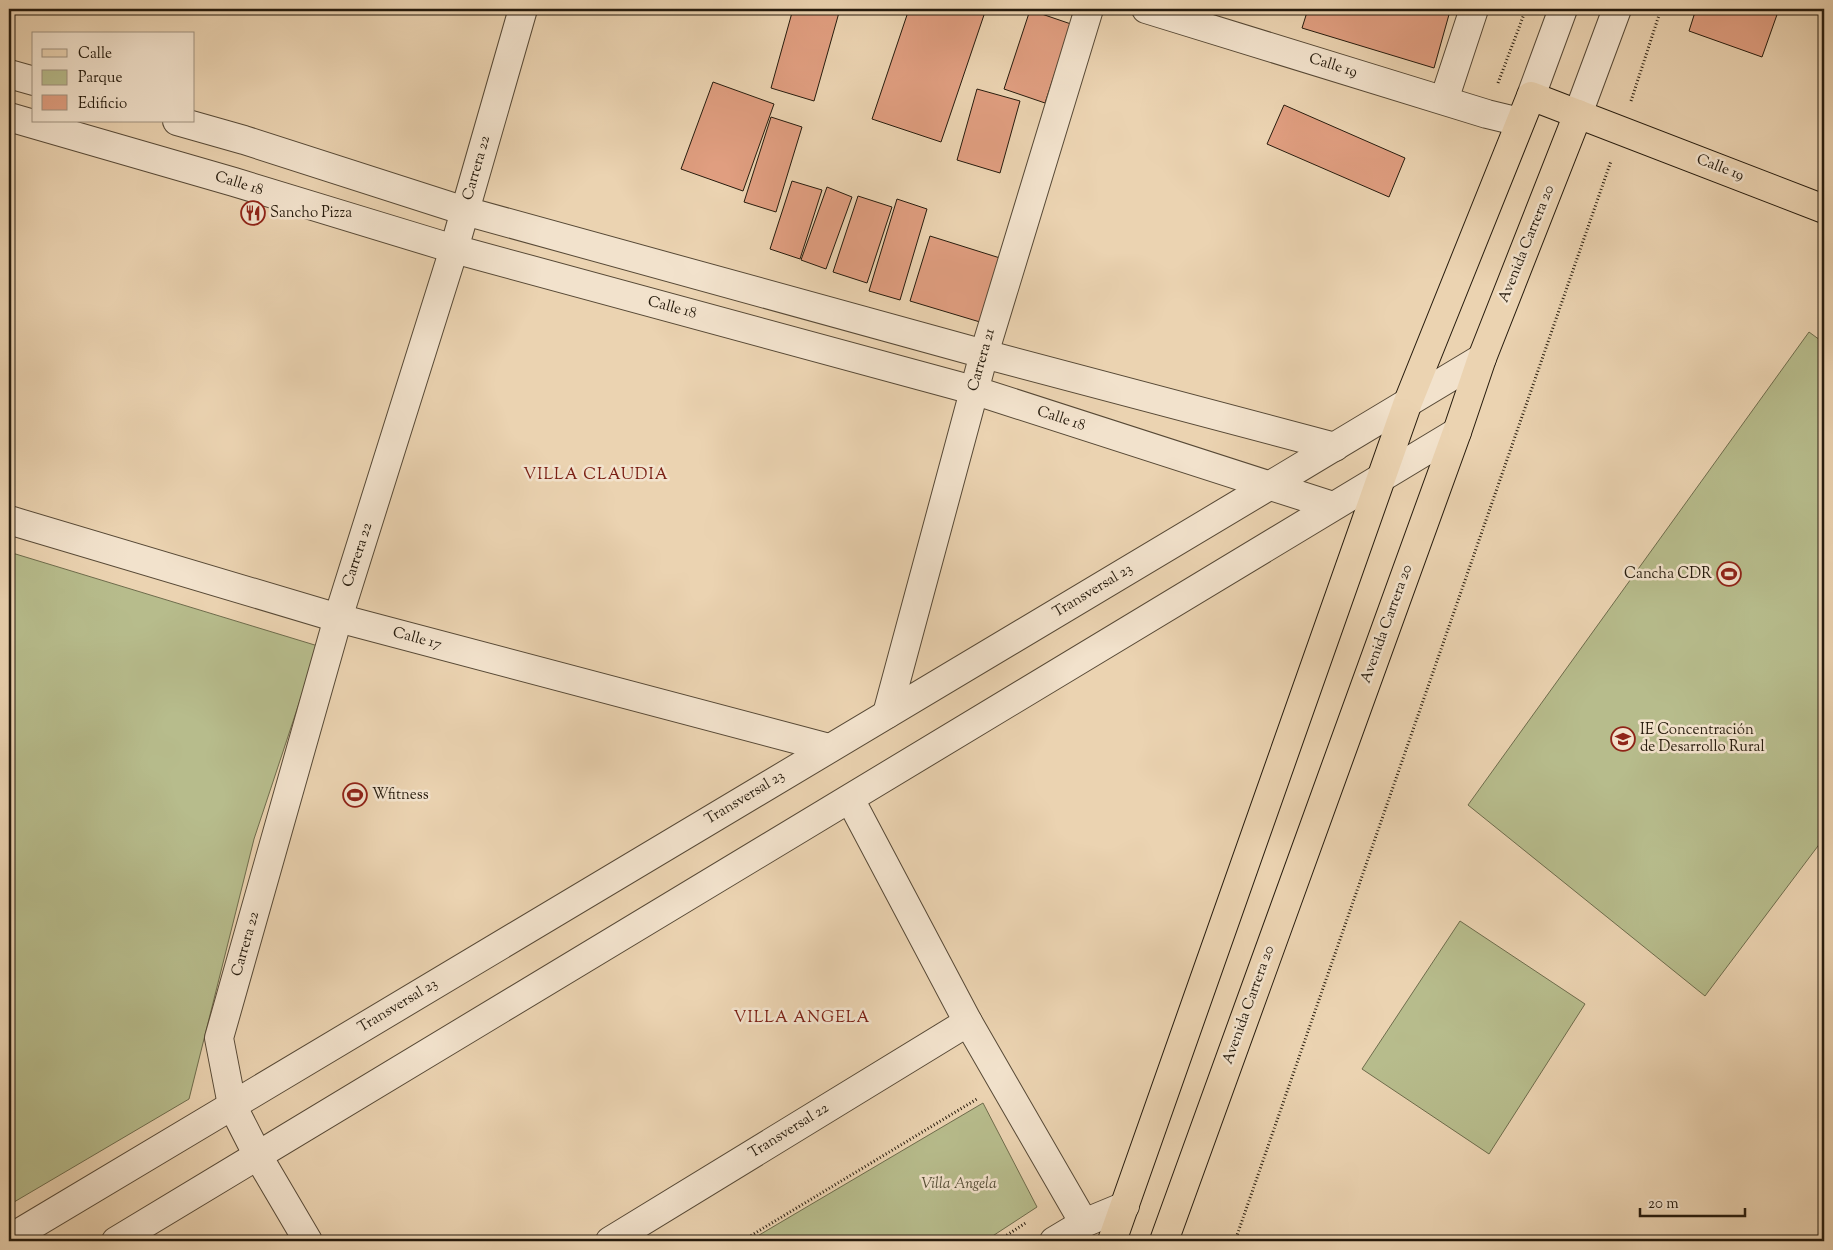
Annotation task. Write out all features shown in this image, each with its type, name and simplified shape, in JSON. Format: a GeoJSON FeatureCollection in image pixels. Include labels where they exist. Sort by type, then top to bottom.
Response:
{"type":"FeatureCollection","features":[{"type":"Feature","properties":{"kind":"main road","name":"Calle 19"},"geometry":{"type":"LineString","coordinates":[[1531,96],[1824,209]]}},
{"type":"Feature","properties":{"kind":"main road"},"geometry":{"type":"LineString","coordinates":[[1112,1241],[1408,402],[1531,96]]}},
{"type":"Feature","properties":{"kind":"main road","name":"Avenida Carrera 20"},"geometry":{"type":"LineString","coordinates":[[1164,1241],[1482,358],[1578,114]]}},
{"type":"Feature","properties":{"kind":"street","name":"Carrera 22"},"geometry":{"type":"LineString","coordinates":[[308,1241],[258,1156],[232,1105],[219,1038],[338,618],[454,249],[523,9]]}},
{"type":"Feature","properties":{"kind":"street","name":"Carrera 21"},"geometry":{"type":"LineString","coordinates":[[887,714],[973,390],[1089,9]]}},
{"type":"Feature","properties":{"kind":"street","name":"Calle 19"},"geometry":{"type":"LineString","coordinates":[[1146,9],[1520,122]]}},
{"type":"Feature","properties":{"kind":"street"},"geometry":{"type":"LineString","coordinates":[[1444,100],[1474,9]]}},
{"type":"Feature","properties":{"kind":"street"},"geometry":{"type":"LineString","coordinates":[[1531,96],[1563,9]]}},
{"type":"Feature","properties":{"kind":"street","name":"Avenida Carrera 20"},"geometry":{"type":"LineString","coordinates":[[1578,114],[1617,9]]}},
{"type":"Feature","properties":{"kind":"street"},"geometry":{"type":"LineString","coordinates":[[9,74],[32,80]]}},
{"type":"Feature","properties":{"kind":"street","name":"Calle 18"},"geometry":{"type":"LineString","coordinates":[[9,117],[234,182],[454,249],[973,390],[1333,506]]}},
{"type":"Feature","properties":{"kind":"street"},"geometry":{"type":"LineString","coordinates":[[181,122],[244,140],[464,211],[984,354],[1334,447]]}},
{"type":"Feature","properties":{"kind":"street"},"geometry":{"type":"LineString","coordinates":[[234,182],[244,140]]}},
{"type":"Feature","properties":{"kind":"street","name":"Transversal 23"},"geometry":{"type":"LineString","coordinates":[[9,1239],[1482,358]]}},
{"type":"Feature","properties":{"kind":"street"},"geometry":{"type":"LineString","coordinates":[[116,1241],[1456,432]]}},
{"type":"Feature","properties":{"kind":"street","name":"Calle 17"},"geometry":{"type":"LineString","coordinates":[[9,520],[338,618],[829,748]]}},
{"type":"Feature","properties":{"kind":"street"},"geometry":{"type":"LineString","coordinates":[[850,799],[968,1022],[1084,1223]]}},
{"type":"Feature","properties":{"kind":"street","name":"Transversal 22"},"geometry":{"type":"LineString","coordinates":[[610,1241],[968,1022]]}},
{"type":"Feature","properties":{"kind":"street"},"geometry":{"type":"LineString","coordinates":[[1054,1241],[1084,1223],[1125,1206]]}},
{"type":"Feature","properties":{"kind":"path"},"geometry":{"type":"LineString","coordinates":[[1234,1241],[1662,9]]}},
{"type":"Feature","properties":{"kind":"path"},"geometry":{"type":"LineString","coordinates":[[742,1241],[986,1094]]}},
{"type":"Feature","properties":{"kind":"path"},"geometry":{"type":"LineString","coordinates":[[998,1241],[1034,1218]]}},
{"type":"Feature","properties":{"kind":"green space","name":"Cancha CDR"},"geometry":{"type":"Polygon","coordinates":[[[1809,332],[1824,343],[1824,838],[1705,996],[1468,805],[1809,332]]]}},
{"type":"Feature","properties":{"kind":"green space"},"geometry":{"type":"Polygon","coordinates":[[[9,552],[318,646],[254,839],[189,1099],[9,1205],[9,552]]]}},
{"type":"Feature","properties":{"kind":"green space"},"geometry":{"type":"Polygon","coordinates":[[[1460,921],[1585,1004],[1489,1154],[1362,1069],[1460,921]]]}},
{"type":"Feature","properties":{"kind":"green space","name":"Villa Angela"},"geometry":{"type":"Polygon","coordinates":[[[983,1103],[1037,1207],[985,1241],[749,1241],[983,1103]]]}},
{"type":"Feature","properties":{"kind":"building"},"geometry":{"type":"Polygon","coordinates":[[[793,9],[840,9],[814,101],[771,88],[793,9]]]}},
{"type":"Feature","properties":{"kind":"building"},"geometry":{"type":"Polygon","coordinates":[[[909,9],[986,9],[941,142],[872,119],[909,9]]]}},
{"type":"Feature","properties":{"kind":"building"},"geometry":{"type":"Polygon","coordinates":[[[1308,9],[1442,9],[1450,11],[1434,68],[1302,28],[1308,9]]]}},
{"type":"Feature","properties":{"kind":"building"},"geometry":{"type":"Polygon","coordinates":[[[1696,9],[1779,9],[1762,57],[1689,31],[1696,9]]]}},
{"type":"Feature","properties":{"kind":"building"},"geometry":{"type":"Polygon","coordinates":[[[1030,10],[1071,24],[1045,103],[1004,89],[1030,10]]]}},
{"type":"Feature","properties":{"kind":"building"},"geometry":{"type":"Polygon","coordinates":[[[713,82],[774,104],[743,191],[681,169],[713,82]]]}},
{"type":"Feature","properties":{"kind":"building"},"geometry":{"type":"Polygon","coordinates":[[[977,89],[1020,101],[1000,173],[957,160],[977,89]]]}},
{"type":"Feature","properties":{"kind":"building"},"geometry":{"type":"Polygon","coordinates":[[[1284,105],[1405,158],[1389,197],[1267,144],[1284,105]]]}},
{"type":"Feature","properties":{"kind":"building"},"geometry":{"type":"Polygon","coordinates":[[[771,117],[802,127],[776,212],[744,202],[771,117]]]}},
{"type":"Feature","properties":{"kind":"building"},"geometry":{"type":"Polygon","coordinates":[[[792,181],[822,190],[800,259],[770,249],[792,181]]]}},
{"type":"Feature","properties":{"kind":"building"},"geometry":{"type":"Polygon","coordinates":[[[827,187],[852,197],[826,269],[801,260],[827,187]]]}},
{"type":"Feature","properties":{"kind":"building"},"geometry":{"type":"Polygon","coordinates":[[[858,196],[892,207],[867,283],[833,272],[858,196]]]}},
{"type":"Feature","properties":{"kind":"building"},"geometry":{"type":"Polygon","coordinates":[[[897,199],[927,209],[900,300],[869,291],[897,199]]]}},
{"type":"Feature","properties":{"kind":"building"},"geometry":{"type":"Polygon","coordinates":[[[930,236],[1000,258],[980,322],[910,301],[930,236]]]}},
{"type":"Feature","properties":{"kind":"place","name":"Sancho Pizza"},"geometry":{"type":"Point","coordinates":[253,213]}},
{"type":"Feature","properties":{"kind":"place","name":"Cancha CDR"},"geometry":{"type":"Point","coordinates":[1729,574]}},
{"type":"Feature","properties":{"kind":"place","name":"IE Concentración de Desarrollo Rural"},"geometry":{"type":"Point","coordinates":[1623,739]}},
{"type":"Feature","properties":{"kind":"place","name":"Wfitness"},"geometry":{"type":"Point","coordinates":[355,795]}},
{"type":"Feature","properties":{"kind":"district","name":"VILLA CLAUDIA"},"geometry":{"type":"Point","coordinates":[596,475]}},
{"type":"Feature","properties":{"kind":"district","name":"VILLA ANGELA"},"geometry":{"type":"Point","coordinates":[802,1018]}}]}
